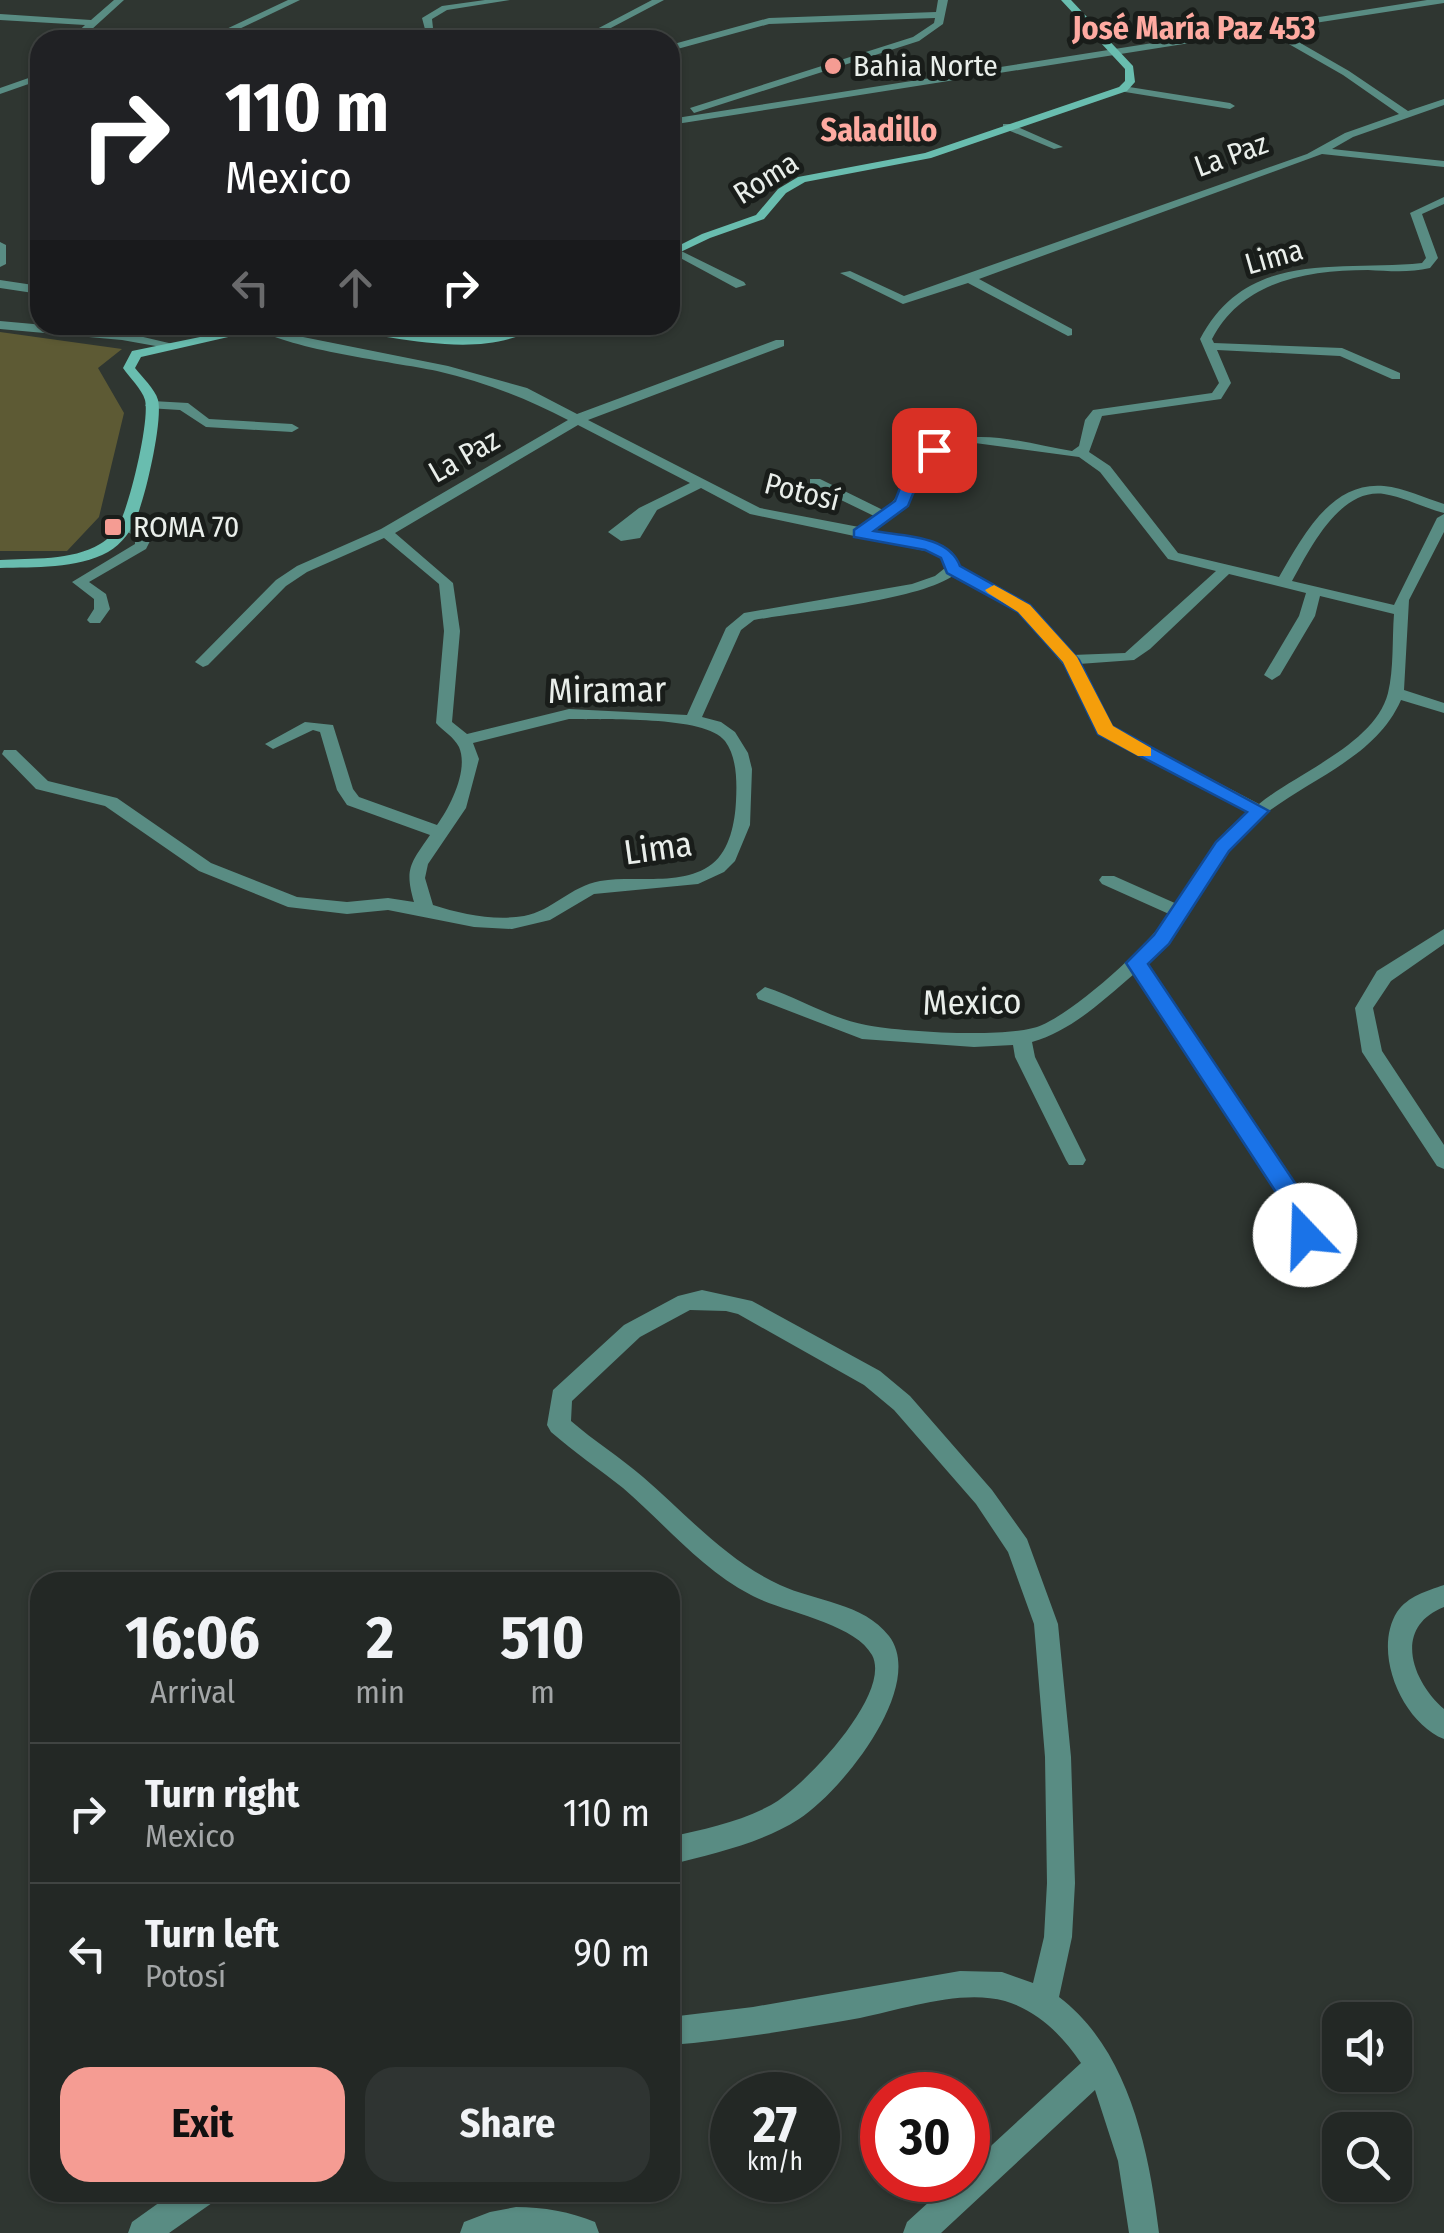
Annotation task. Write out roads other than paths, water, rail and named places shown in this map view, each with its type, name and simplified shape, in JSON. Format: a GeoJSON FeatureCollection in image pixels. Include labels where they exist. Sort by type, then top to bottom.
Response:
{"type":"FeatureCollection","features":[{"type":"Feature","properties":{"kind":"main road"},"geometry":{"type":"LineString","coordinates":[[1066,0],[1118,53],[1132,76],[1123,89]]}},
{"type":"Feature","properties":{"kind":"main road","name":"Roma"},"geometry":{"type":"LineString","coordinates":[[680,249],[760,217],[782,191],[802,179],[927,156],[1123,89]]}},
{"type":"Feature","properties":{"kind":"main road"},"geometry":{"type":"LineString","coordinates":[[0,564],[85,558],[106,548],[127,528],[152,404],[146,388],[131,374],[129,361],[136,354],[167,344],[212,335]]}},
{"type":"Feature","properties":{"kind":"main road"},"geometry":{"type":"LineString","coordinates":[[422,335],[457,340],[502,335]]}},
{"type":"Feature","properties":{"kind":"street"},"geometry":{"type":"LineString","coordinates":[[230,30],[295,0]]}},
{"type":"Feature","properties":{"kind":"street"},"geometry":{"type":"LineString","coordinates":[[430,30],[427,18],[445,8],[505,0]]}},
{"type":"Feature","properties":{"kind":"street"},"geometry":{"type":"LineString","coordinates":[[600,30],[659,0]]}},
{"type":"Feature","properties":{"kind":"street"},"geometry":{"type":"LineString","coordinates":[[692,119],[690,111],[698,107],[916,39],[938,24],[943,0]]}},
{"type":"Feature","properties":{"kind":"street"},"geometry":{"type":"LineString","coordinates":[[680,121],[1444,0]]}},
{"type":"Feature","properties":{"kind":"street"},"geometry":{"type":"LineString","coordinates":[[85,30],[114,1]]}},
{"type":"Feature","properties":{"kind":"street"},"geometry":{"type":"LineString","coordinates":[[1353,2],[1381,9]]}},
{"type":"Feature","properties":{"kind":"street"},"geometry":{"type":"LineString","coordinates":[[680,45],[768,21],[940,15]]}},
{"type":"Feature","properties":{"kind":"street"},"geometry":{"type":"LineString","coordinates":[[0,18],[93,23]]}},
{"type":"Feature","properties":{"kind":"street"},"geometry":{"type":"LineString","coordinates":[[1268,29],[1346,72],[1406,114]]}},
{"type":"Feature","properties":{"kind":"street"},"geometry":{"type":"LineString","coordinates":[[0,92],[30,81]]}},
{"type":"Feature","properties":{"kind":"street"},"geometry":{"type":"LineString","coordinates":[[1123,89],[1230,106]]}},
{"type":"Feature","properties":{"kind":"street","name":"La Paz"},"geometry":{"type":"LineString","coordinates":[[846,274],[903,300],[1322,151],[1349,135],[1444,102]]}},
{"type":"Feature","properties":{"kind":"street"},"geometry":{"type":"LineString","coordinates":[[1007,126],[1058,147]]}},
{"type":"Feature","properties":{"kind":"street"},"geometry":{"type":"LineString","coordinates":[[1322,151],[1444,164]]}},
{"type":"Feature","properties":{"kind":"street","name":"Lima"},"geometry":{"type":"LineString","coordinates":[[1207,346],[1208,333],[1220,310],[1259,283],[1353,267],[1426,266],[1432,258],[1416,213],[1444,200]]}},
{"type":"Feature","properties":{"kind":"street"},"geometry":{"type":"LineString","coordinates":[[0,245],[0,264]]}},
{"type":"Feature","properties":{"kind":"street"},"geometry":{"type":"LineString","coordinates":[[680,255],[740,285]]}},
{"type":"Feature","properties":{"kind":"street"},"geometry":{"type":"LineString","coordinates":[[969,279],[1068,332]]}},
{"type":"Feature","properties":{"kind":"street"},"geometry":{"type":"LineString","coordinates":[[0,284],[30,288]]}},
{"type":"Feature","properties":{"kind":"street"},"geometry":{"type":"LineString","coordinates":[[0,324],[30,328]]}},
{"type":"Feature","properties":{"kind":"street","name":"La Paz"},"geometry":{"type":"LineString","coordinates":[[203,662],[290,576],[386,532],[562,432],[786,355],[788,349],[760,330]]}},
{"type":"Feature","properties":{"kind":"street"},"geometry":{"type":"LineString","coordinates":[[92,335],[167,344]]}},
{"type":"Feature","properties":{"kind":"street","name":"Potosí"},"geometry":{"type":"LineString","coordinates":[[295,335],[492,381],[536,396],[775,518],[930,546],[948,556],[952,569],[1024,608],[1070,660],[1105,730],[1259,811]]}},
{"type":"Feature","properties":{"kind":"street"},"geometry":{"type":"LineString","coordinates":[[457,335],[457,340]]}},
{"type":"Feature","properties":{"kind":"street"},"geometry":{"type":"LineString","coordinates":[[1082,452],[1098,413],[1216,396],[1224,383],[1207,346],[1342,352],[1396,376]]}},
{"type":"Feature","properties":{"kind":"street"},"geometry":{"type":"LineString","coordinates":[[152,404],[183,406],[206,423],[292,428]]}},
{"type":"Feature","properties":{"kind":"street"},"geometry":{"type":"LineString","coordinates":[[860,534],[902,503],[922,462],[954,442],[976,439],[1065,456],[1082,452],[1105,469],[1166,552],[1399,612]]}},
{"type":"Feature","properties":{"kind":"street"},"geometry":{"type":"LineString","coordinates":[[815,482],[886,517]]}},
{"type":"Feature","properties":{"kind":"street"},"geometry":{"type":"LineString","coordinates":[[650,510],[701,483]]}},
{"type":"Feature","properties":{"kind":"street"},"geometry":{"type":"LineString","coordinates":[[1284,584],[1319,521],[1362,490],[1386,490],[1444,509]]}},
{"type":"Feature","properties":{"kind":"street","name":"Mexico"},"geometry":{"type":"LineString","coordinates":[[765,994],[862,1032],[974,1040],[1022,1038],[1049,1030],[1162,940],[1222,846],[1259,811],[1372,735],[1384,720],[1396,694],[1402,637],[1399,612],[1444,518]]}},
{"type":"Feature","properties":{"kind":"street"},"geometry":{"type":"LineString","coordinates":[[94,620],[102,609],[100,597],[79,582],[142,546],[140,533],[127,528]]}},
{"type":"Feature","properties":{"kind":"street"},"geometry":{"type":"LineString","coordinates":[[10,754],[42,785],[111,802],[205,866],[294,903],[323,908],[388,904],[426,909],[416,878],[419,864],[462,800],[471,759],[464,740],[444,723],[452,631],[446,583],[386,532]]}},
{"type":"Feature","properties":{"kind":"street"},"geometry":{"type":"LineString","coordinates":[[693,720],[734,628],[749,616],[915,588],[940,579],[952,569]]}},
{"type":"Feature","properties":{"kind":"street"},"geometry":{"type":"LineString","coordinates":[[1070,660],[1129,656],[1145,646],[1224,570]]}},
{"type":"Feature","properties":{"kind":"street"},"geometry":{"type":"LineString","coordinates":[[1272,675],[1307,616],[1314,591]]}},
{"type":"Feature","properties":{"kind":"street"},"geometry":{"type":"LineString","coordinates":[[1396,694],[1444,708]]}},
{"type":"Feature","properties":{"kind":"street","name":"Miramar"},"geometry":{"type":"LineString","coordinates":[[464,740],[569,714],[693,720]]}},
{"type":"Feature","properties":{"kind":"street","name":"Lima"},"geometry":{"type":"LineString","coordinates":[[426,909],[519,923],[536,920],[582,890],[693,878],[722,866],[735,850],[745,822],[740,757],[723,730],[693,720]]}},
{"type":"Feature","properties":{"kind":"street"},"geometry":{"type":"LineString","coordinates":[[273,744],[310,726],[328,728],[344,790],[354,801],[441,833]]}},
{"type":"Feature","properties":{"kind":"street"},"geometry":{"type":"LineString","coordinates":[[1108,880],[1180,912]]}},
{"type":"Feature","properties":{"kind":"street"},"geometry":{"type":"LineString","coordinates":[[1444,936],[1384,976],[1364,1008],[1372,1052],[1444,1161]]}},
{"type":"Feature","properties":{"kind":"street"},"geometry":{"type":"LineString","coordinates":[[1136,963],[1297,1204],[1305,1235]]}},
{"type":"Feature","properties":{"kind":"street"},"geometry":{"type":"LineString","coordinates":[[1022,1038],[1025,1057],[1076,1160]]}},
{"type":"Feature","properties":{"kind":"street"},"geometry":{"type":"LineString","coordinates":[[680,1848],[742,1833],[794,1807],[863,1730],[886,1686],[889,1668],[884,1648],[860,1626],[749,1582],[715,1559],[628,1479],[559,1425],[560,1398],[614,1344],[686,1302],[702,1298],[744,1307],[872,1378],[902,1403],[984,1497],[1018,1547],[1046,1624],[1058,1757],[1058,1938],[1044,1999]]}},
{"type":"Feature","properties":{"kind":"street"},"geometry":{"type":"LineString","coordinates":[[1444,1596],[1430,1599],[1409,1616],[1399,1638],[1400,1665],[1409,1690],[1444,1726]]}},
{"type":"Feature","properties":{"kind":"street"},"geometry":{"type":"LineString","coordinates":[[680,2030],[959,1987],[1001,1985],[1044,1999],[1099,2066],[1129,2142],[1144,2233]]}},
{"type":"Feature","properties":{"kind":"street"},"geometry":{"type":"LineString","coordinates":[[918,2233],[1099,2066]]}},
{"type":"Feature","properties":{"kind":"street"},"geometry":{"type":"LineString","coordinates":[[143,2233],[187,2202]]}},
{"type":"Feature","properties":{"kind":"street"},"geometry":{"type":"LineString","coordinates":[[475,2233],[507,2220],[541,2222],[584,2233]]}},
{"type":"Feature","properties":{"kind":"place","name":"Bahia Norte"},"geometry":{"type":"Point","coordinates":[833,66]}},
{"type":"Feature","properties":{"kind":"place","name":"ROMA 70"},"geometry":{"type":"Point","coordinates":[113,527]}},
{"type":"Feature","properties":{"kind":"district","name":"José María Paz 453"},"geometry":{"type":"Point","coordinates":[1194,28]}},
{"type":"Feature","properties":{"kind":"district","name":"Saladillo"},"geometry":{"type":"Point","coordinates":[879,130]}}]}
